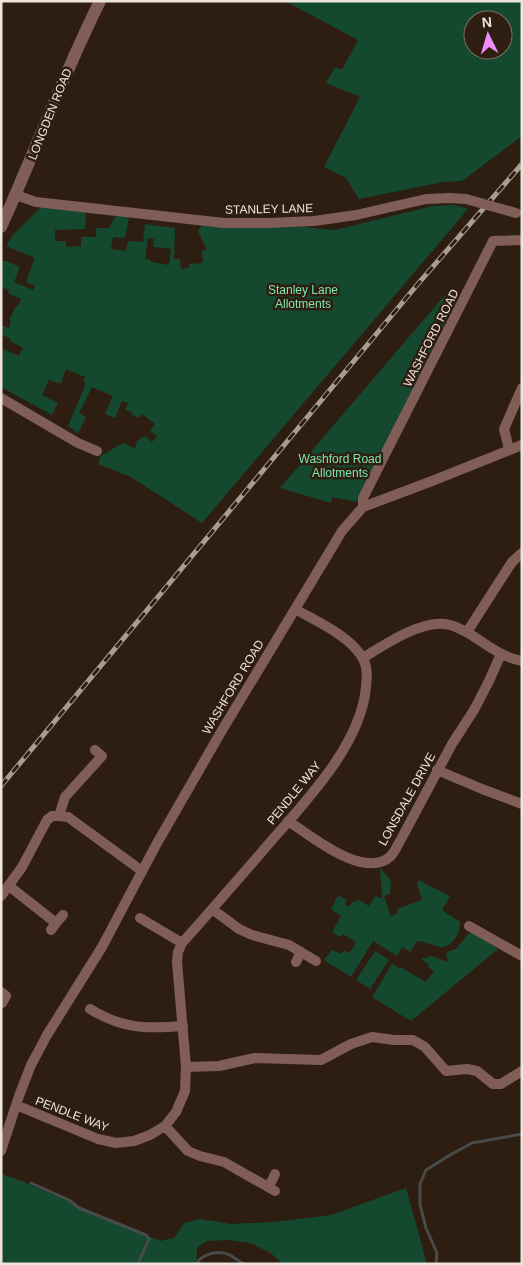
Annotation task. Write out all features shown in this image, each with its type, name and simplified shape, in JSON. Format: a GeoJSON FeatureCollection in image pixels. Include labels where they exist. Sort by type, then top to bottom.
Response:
{"type":"FeatureCollection","features":[{"type":"Feature","properties":{"kind":"street","name":"LONGDEN ROAD"},"geometry":{"type":"LineString","coordinates":[[1,227],[5,209],[16,195],[64,77],[100,1]]}},
{"type":"Feature","properties":{"kind":"street","name":"STANLEY LANE"},"geometry":{"type":"LineString","coordinates":[[16,195],[36,202],[234,223],[314,221],[356,215],[426,199],[449,198],[466,199],[519,214]]}},
{"type":"Feature","properties":{"kind":"street","name":"WASHFORD ROAD"},"geometry":{"type":"LineString","coordinates":[[1,1151],[31,1065],[47,1035],[102,947],[142,871],[225,724],[342,531],[364,507],[363,498],[493,241],[522,240]]}},
{"type":"Feature","properties":{"kind":"street"},"geometry":{"type":"LineString","coordinates":[[509,449],[504,429],[522,388]]}},
{"type":"Feature","properties":{"kind":"street"},"geometry":{"type":"LineString","coordinates":[[1,398],[97,452]]}},
{"type":"Feature","properties":{"kind":"street"},"geometry":{"type":"LineString","coordinates":[[364,507],[522,445]]}},
{"type":"Feature","properties":{"kind":"street"},"geometry":{"type":"LineString","coordinates":[[467,632],[512,562],[522,552]]}},
{"type":"Feature","properties":{"kind":"street"},"geometry":{"type":"LineString","coordinates":[[295,609],[353,645],[363,658],[390,641],[420,628],[445,624],[467,632],[501,654],[522,661]]}},
{"type":"Feature","properties":{"kind":"street","name":"LONSDALE DRIVE"},"geometry":{"type":"LineString","coordinates":[[288,821],[322,844],[357,862],[373,863],[382,861],[390,856],[400,843],[437,770],[474,710],[501,654]]}},
{"type":"Feature","properties":{"kind":"street","name":"PENDLE WAY"},"geometry":{"type":"LineString","coordinates":[[16,1105],[98,1140],[116,1143],[134,1142],[150,1135],[165,1126],[176,1112],[185,1091],[186,1067],[177,962],[178,952],[182,943],[324,779],[349,739],[365,704],[367,678],[363,658]]}},
{"type":"Feature","properties":{"kind":"street"},"geometry":{"type":"LineString","coordinates":[[59,816],[65,797],[102,755]]}},
{"type":"Feature","properties":{"kind":"street"},"geometry":{"type":"LineString","coordinates":[[437,770],[522,804]]}},
{"type":"Feature","properties":{"kind":"street"},"geometry":{"type":"LineString","coordinates":[[1,896],[22,867],[47,820],[52,816],[68,817],[142,871]]}},
{"type":"Feature","properties":{"kind":"street"},"geometry":{"type":"LineString","coordinates":[[9,886],[57,922]]}},
{"type":"Feature","properties":{"kind":"street"},"geometry":{"type":"LineString","coordinates":[[212,909],[240,929],[252,935],[289,945],[299,957],[316,961]]}},
{"type":"Feature","properties":{"kind":"street"},"geometry":{"type":"LineString","coordinates":[[140,918],[148,928],[182,943]]}},
{"type":"Feature","properties":{"kind":"street"},"geometry":{"type":"LineString","coordinates":[[469,926],[522,956]]}},
{"type":"Feature","properties":{"kind":"street"},"geometry":{"type":"LineString","coordinates":[[90,1009],[104,1022],[133,1027],[183,1026]]}},
{"type":"Feature","properties":{"kind":"street"},"geometry":{"type":"LineString","coordinates":[[186,1067],[219,1066],[256,1058],[321,1060],[351,1044],[377,1038],[414,1040],[425,1047],[446,1071],[467,1069],[477,1071],[493,1084],[502,1084],[522,1071]]}},
{"type":"Feature","properties":{"kind":"street"},"geometry":{"type":"LineString","coordinates":[[165,1126],[188,1151],[224,1162],[272,1189],[275,1174]]}},
{"type":"Feature","properties":{"kind":"green space"},"geometry":{"type":"Polygon","coordinates":[[[285,1],[522,1],[522,136],[462,181],[443,182],[359,199],[346,178],[324,167],[360,97],[326,83],[335,67],[342,70],[358,40],[285,1]]]}},
{"type":"Feature","properties":{"kind":"green space","name":"Stanley Lane Allotments"},"geometry":{"type":"Polygon","coordinates":[[[455,205],[468,209],[202,523],[131,477],[98,464],[101,455],[119,445],[125,443],[135,449],[137,441],[145,436],[152,442],[157,436],[150,431],[155,424],[142,414],[139,418],[132,415],[132,412],[125,410],[128,403],[122,401],[115,418],[105,414],[113,396],[92,387],[79,413],[86,417],[78,433],[68,426],[86,383],[83,381],[85,377],[66,369],[62,382],[58,383],[49,380],[42,395],[58,403],[52,415],[1,387],[1,356],[4,349],[19,356],[23,348],[1,334],[1,325],[9,328],[11,321],[9,320],[21,299],[8,293],[9,289],[1,288],[1,261],[6,261],[20,267],[14,282],[33,290],[35,286],[26,282],[35,258],[6,246],[13,235],[41,207],[86,212],[85,229],[55,230],[55,241],[66,241],[66,247],[81,246],[81,237],[96,237],[96,228],[109,228],[116,215],[129,217],[125,238],[113,237],[111,249],[126,251],[128,241],[143,242],[145,224],[175,228],[174,259],[180,259],[181,269],[189,268],[189,264],[203,263],[202,251],[207,250],[198,231],[202,225],[238,228],[304,227],[335,230],[433,206],[455,205]],[[148,238],[145,259],[169,265],[171,249],[153,247],[154,239],[148,238]]]}},
{"type":"Feature","properties":{"kind":"green space","name":"Washford Road Allotments"},"geometry":{"type":"Polygon","coordinates":[[[450,289],[460,292],[357,502],[332,497],[331,503],[280,488],[450,289]]]}},
{"type":"Feature","properties":{"kind":"green space"},"geometry":{"type":"Polygon","coordinates":[[[380,868],[391,881],[390,894],[384,896],[391,916],[398,913],[397,909],[422,900],[417,884],[419,880],[450,896],[442,910],[460,922],[459,930],[456,938],[446,946],[439,947],[417,941],[410,952],[402,947],[397,956],[373,941],[351,977],[324,960],[332,950],[341,954],[344,950],[350,953],[356,942],[342,934],[340,937],[332,932],[341,916],[331,909],[338,895],[347,900],[345,905],[349,907],[357,899],[369,906],[375,896],[382,899],[380,868]]]}},
{"type":"Feature","properties":{"kind":"green space"},"geometry":{"type":"Polygon","coordinates":[[[474,932],[498,949],[411,1021],[372,997],[392,964],[400,969],[401,967],[426,982],[434,971],[421,959],[432,956],[447,962],[447,952],[456,949],[469,933],[474,932]]]}},
{"type":"Feature","properties":{"kind":"green space"},"geometry":{"type":"Polygon","coordinates":[[[375,951],[389,960],[370,989],[356,980],[375,951]]]}},
{"type":"Feature","properties":{"kind":"green space"},"geometry":{"type":"Polygon","coordinates":[[[1,1174],[22,1181],[160,1241],[174,1238],[184,1223],[200,1219],[231,1224],[273,1222],[331,1215],[406,1188],[427,1264],[282,1264],[271,1253],[250,1243],[228,1240],[207,1241],[197,1248],[196,1264],[1,1264],[1,1174]]]}},
{"type":"Feature","properties":{"kind":"waterway"},"geometry":{"type":"LineString","coordinates":[[436,1264],[437,1253],[426,1228],[420,1205],[420,1184],[426,1170],[472,1143],[522,1134]]}},
{"type":"Feature","properties":{"kind":"waterway"},"geometry":{"type":"LineString","coordinates":[[31,1183],[69,1200],[79,1208],[146,1235],[149,1239],[138,1264]]}},
{"type":"Feature","properties":{"kind":"waterway"},"geometry":{"type":"LineString","coordinates":[[196,1264],[203,1257],[216,1253],[230,1255],[245,1264]]}},
{"type":"Feature","properties":{"kind":"railway"},"geometry":{"type":"LineString","coordinates":[[1,786],[417,285],[522,164]]}}]}
